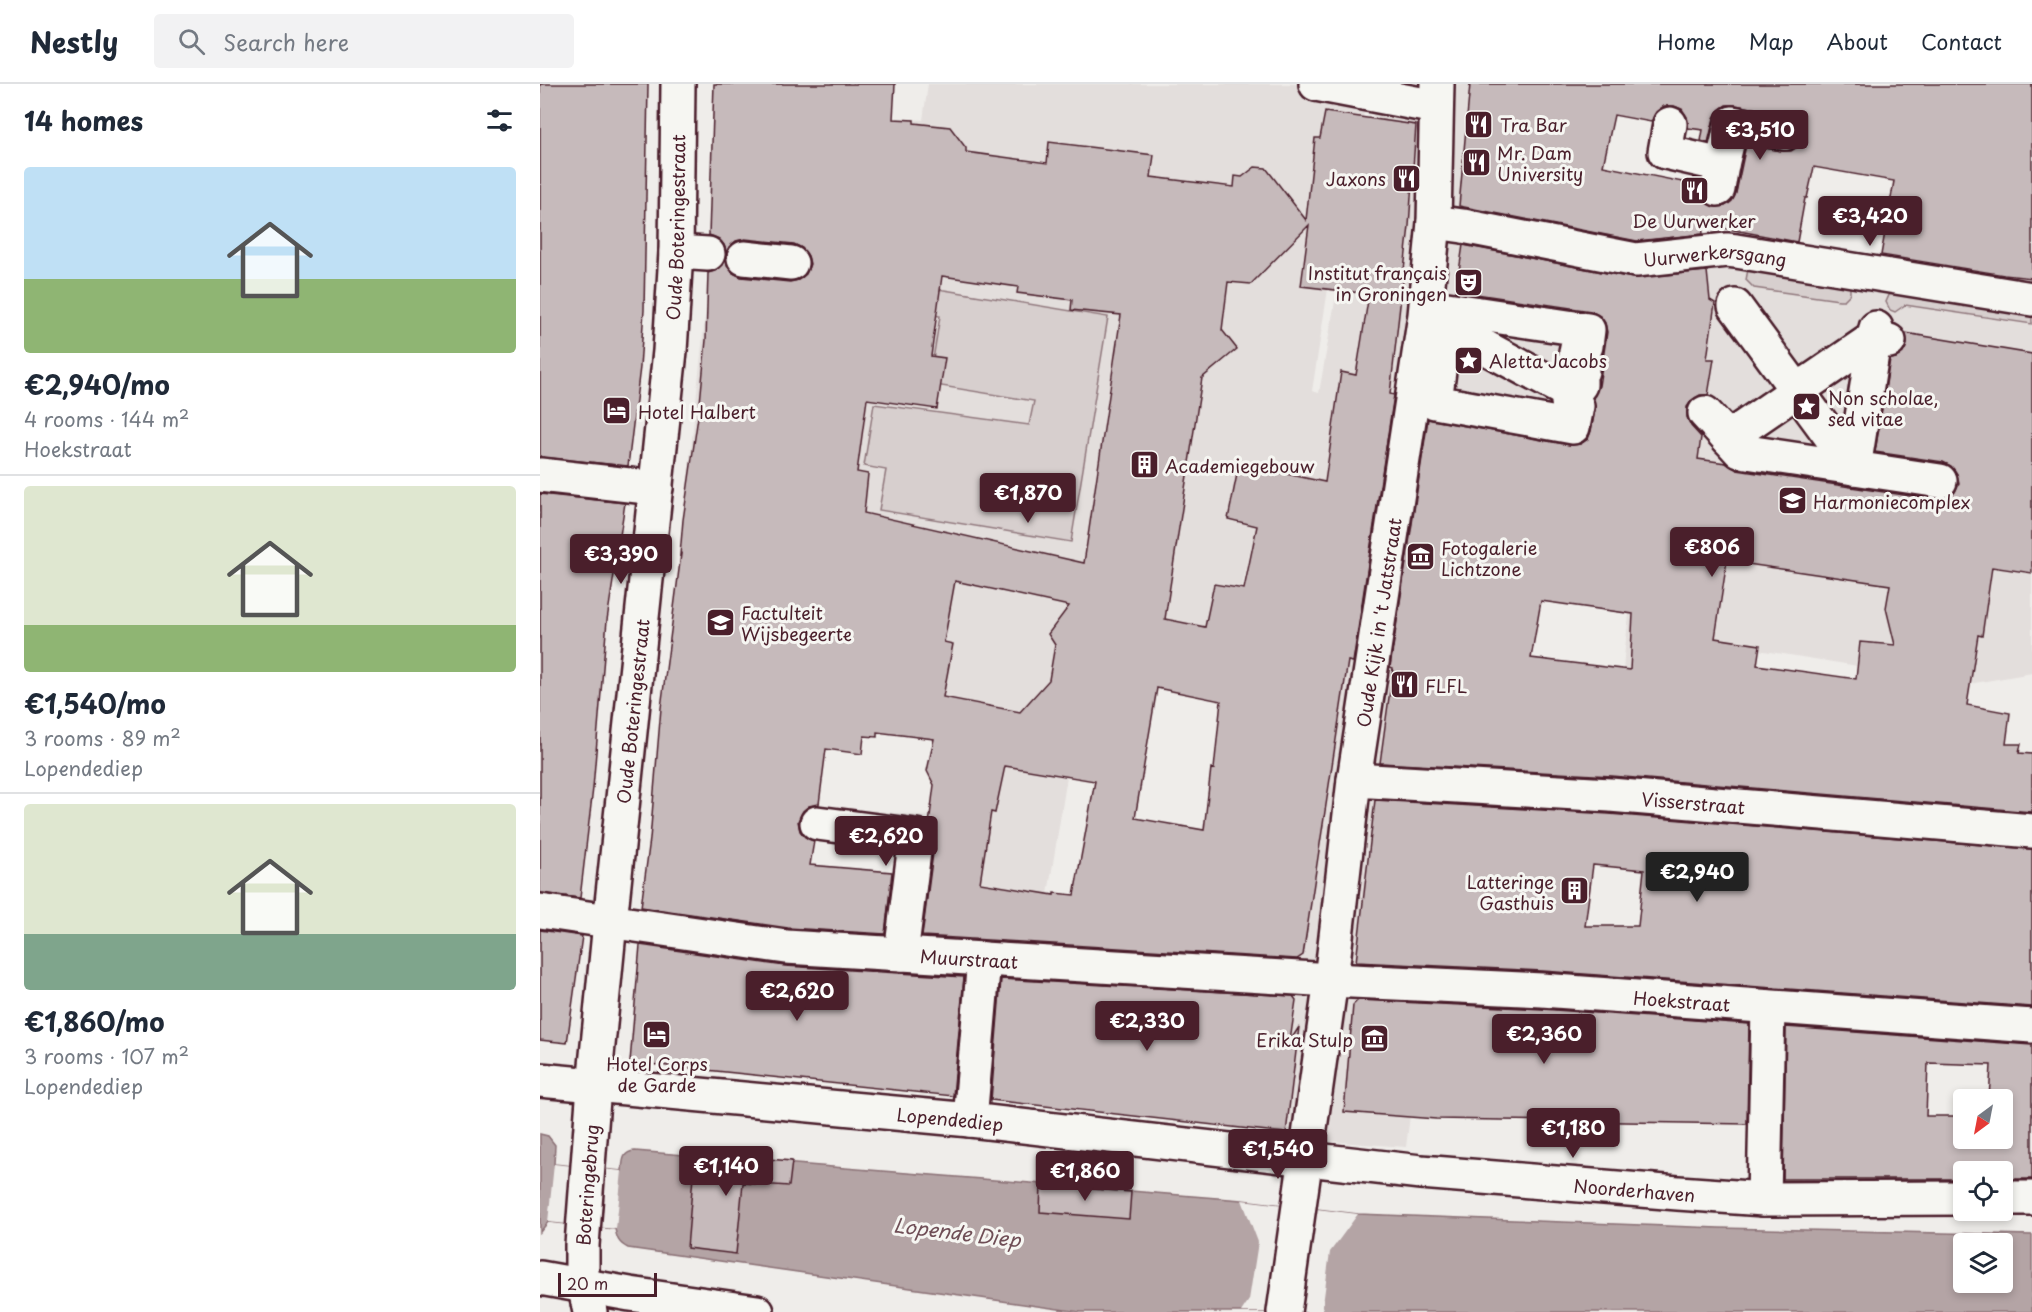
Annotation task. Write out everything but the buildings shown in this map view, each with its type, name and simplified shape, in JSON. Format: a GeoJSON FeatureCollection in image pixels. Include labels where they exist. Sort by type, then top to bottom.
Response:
{"type":"FeatureCollection","features":[{"type":"Feature","properties":{"kind":"street","name":"Oude Boteringestraat"},"geometry":{"type":"LineString","coordinates":[[594,1086],[670,351],[676,252],[678,84]]}},
{"type":"Feature","properties":{"kind":"street"},"geometry":{"type":"LineString","coordinates":[[1316,84],[1437,95]]}},
{"type":"Feature","properties":{"kind":"street","name":"Oude Kijk in 't Jatstraat"},"geometry":{"type":"LineString","coordinates":[[1284,1312],[1331,980],[1354,780],[1400,491],[1435,320],[1434,222],[1437,95]]}},
{"type":"Feature","properties":{"kind":"street"},"geometry":{"type":"LineString","coordinates":[[1670,124],[1665,152],[1720,177],[1732,123],[1785,133]]}},
{"type":"Feature","properties":{"kind":"street","name":"Uurwerkersgang"},"geometry":{"type":"LineString","coordinates":[[1434,222],[1636,260],[1736,250],[2032,299]]}},
{"type":"Feature","properties":{"kind":"street"},"geometry":{"type":"LineString","coordinates":[[676,252],[708,254]]}},
{"type":"Feature","properties":{"kind":"street"},"geometry":{"type":"LineString","coordinates":[[744,258],[791,263]]}},
{"type":"Feature","properties":{"kind":"street"},"geometry":{"type":"LineString","coordinates":[[1735,306],[1854,468]]}},
{"type":"Feature","properties":{"kind":"street"},"geometry":{"type":"LineString","coordinates":[[1447,309],[1588,330],[1586,346],[1577,347],[1576,352],[1584,354],[1584,357],[1576,356],[1574,365],[1582,366],[1582,371],[1574,370],[1572,379],[1580,381],[1580,385],[1571,384],[1568,402],[1575,403],[1574,405],[1577,406],[1573,427],[1435,402],[1435,320],[1447,309]]}},
{"type":"Feature","properties":{"kind":"street"},"geometry":{"type":"LineString","coordinates":[[1435,320],[1570,393]]}},
{"type":"Feature","properties":{"kind":"street"},"geometry":{"type":"LineString","coordinates":[[1728,438],[1880,336],[1854,468]]}},
{"type":"Feature","properties":{"kind":"street"},"geometry":{"type":"LineString","coordinates":[[1705,413],[1740,451],[1940,481]]}},
{"type":"Feature","properties":{"kind":"street"},"geometry":{"type":"LineString","coordinates":[[540,475],[656,488]]}},
{"type":"Feature","properties":{"kind":"street","name":"Visserstraat"},"geometry":{"type":"LineString","coordinates":[[1354,780],[1621,795],[2032,831]]}},
{"type":"Feature","properties":{"kind":"street"},"geometry":{"type":"LineString","coordinates":[[817,823],[916,836],[901,954]]}},
{"type":"Feature","properties":{"kind":"street","name":"Muurstraat"},"geometry":{"type":"LineString","coordinates":[[540,911],[786,947],[1331,980]]}},
{"type":"Feature","properties":{"kind":"street"},"geometry":{"type":"LineString","coordinates":[[970,1120],[984,959]]}},
{"type":"Feature","properties":{"kind":"street","name":"Hoekstraat"},"geometry":{"type":"LineString","coordinates":[[1331,980],[1542,990],[2032,1026]]}},
{"type":"Feature","properties":{"kind":"street"},"geometry":{"type":"LineString","coordinates":[[1764,1198],[1768,1007]]}},
{"type":"Feature","properties":{"kind":"street","name":"Lopendediep"},"geometry":{"type":"LineString","coordinates":[[540,1080],[970,1120],[1306,1160]]}},
{"type":"Feature","properties":{"kind":"street","name":"Boteringebrug"},"geometry":{"type":"LineString","coordinates":[[587,1299],[582,1274],[594,1086]]}},
{"type":"Feature","properties":{"kind":"street","name":"Noorderhaven"},"geometry":{"type":"LineString","coordinates":[[1306,1160],[1678,1193],[1764,1198],[1953,1198]]}},
{"type":"Feature","properties":{"kind":"street"},"geometry":{"type":"LineString","coordinates":[[2013,1198],[2032,1198]]}},
{"type":"Feature","properties":{"kind":"street"},"geometry":{"type":"LineString","coordinates":[[540,1278],[587,1299],[757,1312]]}},
{"type":"Feature","properties":{"kind":"shaded area"},"geometry":{"type":"Polygon","coordinates":[[[928,84],[1369,84],[1363,117],[1353,212],[1379,84],[1556,84],[1561,249],[1731,259],[2032,310],[2032,673],[1969,684],[1702,641],[1618,763],[1624,657],[1632,590],[1539,577],[1465,686],[1406,1147],[1255,1136],[1258,819],[1296,552],[1252,544],[1230,640],[1079,725],[1067,777],[1040,943],[940,938],[980,713],[668,662],[706,308],[713,105],[923,120],[928,84]],[[1328,289],[1312,391],[1319,393],[1337,290],[1328,289]]]}},
{"type":"Feature","properties":{"kind":"shaded area"},"geometry":{"type":"Polygon","coordinates":[[[1748,269],[1850,285],[1850,294],[1844,300],[1839,300],[1754,288],[1746,280],[1748,269]]]}},
{"type":"Feature","properties":{"kind":"shaded area"},"geometry":{"type":"Polygon","coordinates":[[[871,278],[1108,317],[1071,542],[879,510],[886,470],[864,466],[874,404],[1029,425],[1034,401],[929,384],[940,316],[867,304],[871,278]]]}},
{"type":"Feature","properties":{"kind":"shaded area"},"geometry":{"type":"Polygon","coordinates":[[[1890,293],[2032,311],[2032,324],[1905,305],[1895,312],[1890,310],[1886,302],[1890,293]]]}},
{"type":"Feature","properties":{"kind":"water","name":"Lopende Diep"},"geometry":{"type":"Polygon","coordinates":[[[540,1134],[548,1136],[555,1145],[554,1164],[622,1171],[625,1155],[635,1151],[1242,1200],[1358,1214],[1719,1228],[1953,1233],[1953,1293],[2013,1293],[2013,1235],[2032,1235],[2032,1312],[1080,1312],[628,1248],[618,1240],[615,1229],[548,1222],[540,1232],[540,1134]]]}},
{"type":"Feature","properties":{"kind":"pier"},"geometry":{"type":"Polygon","coordinates":[[[554,1164],[622,1171],[616,1229],[548,1222],[554,1164]]]}},
{"type":"Feature","properties":{"kind":"pier"},"geometry":{"type":"Polygon","coordinates":[[[1242,1200],[1358,1214],[1330,1252],[1322,1312],[1241,1312],[1249,1300],[1258,1242],[1242,1200]]]}},
{"type":"Feature","properties":{"kind":"place","name":"Tra Bar"},"geometry":{"type":"Point","coordinates":[1479,124]}},
{"type":"Feature","properties":{"kind":"place","name":"Mr. Dam University"},"geometry":{"type":"Point","coordinates":[1476,162]}},
{"type":"Feature","properties":{"kind":"place","name":"Jaxons"},"geometry":{"type":"Point","coordinates":[1407,178]}},
{"type":"Feature","properties":{"kind":"place","name":"De Uurwerker"},"geometry":{"type":"Point","coordinates":[1694,191]}},
{"type":"Feature","properties":{"kind":"place","name":"Institut français in Groningen"},"geometry":{"type":"Point","coordinates":[1468,282]}},
{"type":"Feature","properties":{"kind":"place","name":"Aletta Jacobs"},"geometry":{"type":"Point","coordinates":[1468,360]}},
{"type":"Feature","properties":{"kind":"place","name":"Non scholae, sed vitae"},"geometry":{"type":"Point","coordinates":[1807,407]}},
{"type":"Feature","properties":{"kind":"place","name":"Hotel Halbert"},"geometry":{"type":"Point","coordinates":[617,411]}},
{"type":"Feature","properties":{"kind":"place","name":"Academiegebouw"},"geometry":{"type":"Point","coordinates":[1144,465]}},
{"type":"Feature","properties":{"kind":"place","name":"Harmoniecomplex"},"geometry":{"type":"Point","coordinates":[1792,501]}},
{"type":"Feature","properties":{"kind":"place","name":"Fotogalerie Lichtzone"},"geometry":{"type":"Point","coordinates":[1420,557]}},
{"type":"Feature","properties":{"kind":"place","name":"Factulteit Wijsbegeerte"},"geometry":{"type":"Point","coordinates":[720,622]}},
{"type":"Feature","properties":{"kind":"place","name":"FLFL"},"geometry":{"type":"Point","coordinates":[1404,685]}},
{"type":"Feature","properties":{"kind":"place","name":"Latteringe Gasthuis"},"geometry":{"type":"Point","coordinates":[1575,891]}},
{"type":"Feature","properties":{"kind":"place","name":"Hotel Corps de Garde"},"geometry":{"type":"Point","coordinates":[657,1034]}},
{"type":"Feature","properties":{"kind":"place","name":"Erika Stulp"},"geometry":{"type":"Point","coordinates":[1374,1039]}}]}
